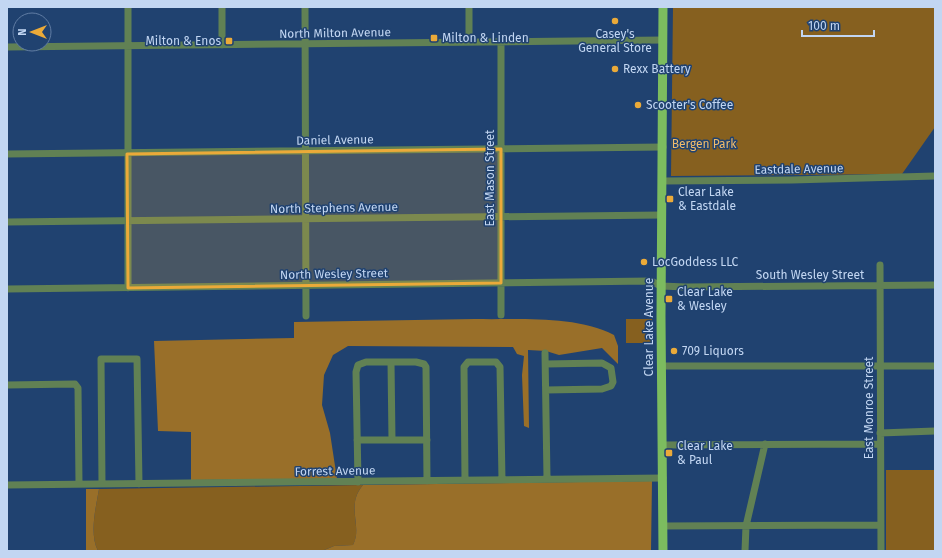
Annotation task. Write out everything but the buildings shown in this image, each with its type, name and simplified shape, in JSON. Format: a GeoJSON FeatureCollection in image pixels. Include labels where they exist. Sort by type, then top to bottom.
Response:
{"type":"FeatureCollection","features":[{"type":"Feature","properties":{"kind":"main road","name":"Clear Lake Avenue"},"geometry":{"type":"LineString","coordinates":[[663,7],[663,181],[661,286],[663,551]]}},
{"type":"Feature","properties":{"kind":"street"},"geometry":{"type":"LineString","coordinates":[[128,7],[128,288]]}},
{"type":"Feature","properties":{"kind":"street"},"geometry":{"type":"LineString","coordinates":[[222,7],[222,45]]}},
{"type":"Feature","properties":{"kind":"street"},"geometry":{"type":"LineString","coordinates":[[305,7],[306,316]]}},
{"type":"Feature","properties":{"kind":"street"},"geometry":{"type":"LineString","coordinates":[[469,7],[469,42]]}},
{"type":"Feature","properties":{"kind":"street","name":"North Milton Avenue"},"geometry":{"type":"LineString","coordinates":[[7,47],[663,40]]}},
{"type":"Feature","properties":{"kind":"street","name":"East Mason Street"},"geometry":{"type":"LineString","coordinates":[[501,42],[501,315]]}},
{"type":"Feature","properties":{"kind":"street","name":"Daniel Avenue"},"geometry":{"type":"LineString","coordinates":[[7,154],[127,154],[663,147]]}},
{"type":"Feature","properties":{"kind":"street","name":"Eastdale Avenue"},"geometry":{"type":"LineString","coordinates":[[663,181],[800,180],[935,176]]}},
{"type":"Feature","properties":{"kind":"street","name":"North Stephens Avenue"},"geometry":{"type":"LineString","coordinates":[[7,222],[662,215]]}},
{"type":"Feature","properties":{"kind":"street","name":"East Monroe Street"},"geometry":{"type":"LineString","coordinates":[[880,265],[881,551]]}},
{"type":"Feature","properties":{"kind":"street","name":"North Wesley Street"},"geometry":{"type":"LineString","coordinates":[[7,289],[651,281],[661,286]]}},
{"type":"Feature","properties":{"kind":"street","name":"South Wesley Street"},"geometry":{"type":"LineString","coordinates":[[661,286],[935,285]]}},
{"type":"Feature","properties":{"kind":"street"},"geometry":{"type":"LineString","coordinates":[[546,353],[547,478]]}},
{"type":"Feature","properties":{"kind":"street"},"geometry":{"type":"LineString","coordinates":[[102,484],[101,359],[137,358],[139,484]]}},
{"type":"Feature","properties":{"kind":"street"},"geometry":{"type":"LineString","coordinates":[[391,362],[392,440]]}},
{"type":"Feature","properties":{"kind":"street"},"geometry":{"type":"LineString","coordinates":[[358,482],[357,368],[362,363],[391,362],[420,363],[426,368],[427,481]]}},
{"type":"Feature","properties":{"kind":"street"},"geometry":{"type":"LineString","coordinates":[[465,480],[464,367],[468,362],[496,362],[500,366],[502,480]]}},
{"type":"Feature","properties":{"kind":"street"},"geometry":{"type":"LineString","coordinates":[[546,364],[602,363],[611,368],[613,382],[611,386],[602,389],[546,390]]}},
{"type":"Feature","properties":{"kind":"street"},"geometry":{"type":"LineString","coordinates":[[661,366],[935,366]]}},
{"type":"Feature","properties":{"kind":"street"},"geometry":{"type":"LineString","coordinates":[[7,385],[76,384],[78,388],[79,484]]}},
{"type":"Feature","properties":{"kind":"street"},"geometry":{"type":"LineString","coordinates":[[880,433],[935,431]]}},
{"type":"Feature","properties":{"kind":"street"},"geometry":{"type":"LineString","coordinates":[[357,440],[427,440]]}},
{"type":"Feature","properties":{"kind":"street"},"geometry":{"type":"LineString","coordinates":[[662,444],[880,444]]}},
{"type":"Feature","properties":{"kind":"street"},"geometry":{"type":"LineString","coordinates":[[745,551],[746,526],[765,444]]}},
{"type":"Feature","properties":{"kind":"street","name":"Forrest Avenue"},"geometry":{"type":"LineString","coordinates":[[7,485],[358,482],[547,478],[663,478]]}},
{"type":"Feature","properties":{"kind":"street"},"geometry":{"type":"LineString","coordinates":[[663,526],[881,525]]}},
{"type":"Feature","properties":{"kind":"highlighted area"},"geometry":{"type":"Polygon","coordinates":[[[501,149],[501,283],[128,288],[127,154],[501,149]]]}},
{"type":"Feature","properties":{"kind":"green space","name":"Bergen Park"},"geometry":{"type":"Polygon","coordinates":[[[673,7],[935,7],[935,127],[902,174],[671,176],[673,7]]]}},
{"type":"Feature","properties":{"kind":"green space"},"geometry":{"type":"Polygon","coordinates":[[[626,319],[652,319],[652,343],[626,343],[626,319]]]}},
{"type":"Feature","properties":{"kind":"green space"},"geometry":{"type":"Polygon","coordinates":[[[886,470],[935,470],[935,551],[886,551],[886,470]]]}},
{"type":"Feature","properties":{"kind":"green space"},"geometry":{"type":"Polygon","coordinates":[[[363,485],[355,501],[356,538],[353,545],[334,546],[322,551],[98,551],[95,544],[94,520],[99,489],[363,485]]]}},
{"type":"Feature","properties":{"kind":"shaded area"},"geometry":{"type":"Polygon","coordinates":[[[475,319],[564,321],[599,329],[614,335],[618,346],[618,364],[602,348],[559,355],[546,351],[528,350],[529,428],[524,426],[522,375],[524,356],[517,354],[513,347],[348,346],[333,355],[324,375],[322,405],[330,433],[337,479],[191,480],[191,432],[158,431],[154,341],[294,338],[294,322],[475,319]]]}},
{"type":"Feature","properties":{"kind":"shaded area"},"geometry":{"type":"Polygon","coordinates":[[[652,481],[651,551],[322,551],[334,546],[353,545],[356,538],[355,501],[363,485],[652,481]]]}},
{"type":"Feature","properties":{"kind":"shaded area"},"geometry":{"type":"Polygon","coordinates":[[[86,489],[99,489],[94,529],[95,544],[98,551],[86,551],[86,489]]]}},
{"type":"Feature","properties":{"kind":"place","name":"Casey's General Store"},"geometry":{"type":"Point","coordinates":[615,21]}},
{"type":"Feature","properties":{"kind":"place","name":"Milton & Linden"},"geometry":{"type":"Point","coordinates":[434,38]}},
{"type":"Feature","properties":{"kind":"place","name":"Milton & Enos"},"geometry":{"type":"Point","coordinates":[229,41]}},
{"type":"Feature","properties":{"kind":"place","name":"Rexx Battery"},"geometry":{"type":"Point","coordinates":[615,69]}},
{"type":"Feature","properties":{"kind":"place","name":"Scooter's Coffee"},"geometry":{"type":"Point","coordinates":[638,105]}},
{"type":"Feature","properties":{"kind":"place","name":"Clear Lake & Eastdale"},"geometry":{"type":"Point","coordinates":[670,199]}},
{"type":"Feature","properties":{"kind":"place","name":"LocGoddess LLC"},"geometry":{"type":"Point","coordinates":[644,262]}},
{"type":"Feature","properties":{"kind":"place","name":"Clear Lake & Wesley"},"geometry":{"type":"Point","coordinates":[669,299]}},
{"type":"Feature","properties":{"kind":"place","name":"709 Liquors"},"geometry":{"type":"Point","coordinates":[674,351]}},
{"type":"Feature","properties":{"kind":"place","name":"Clear Lake & Paul"},"geometry":{"type":"Point","coordinates":[669,453]}}]}
